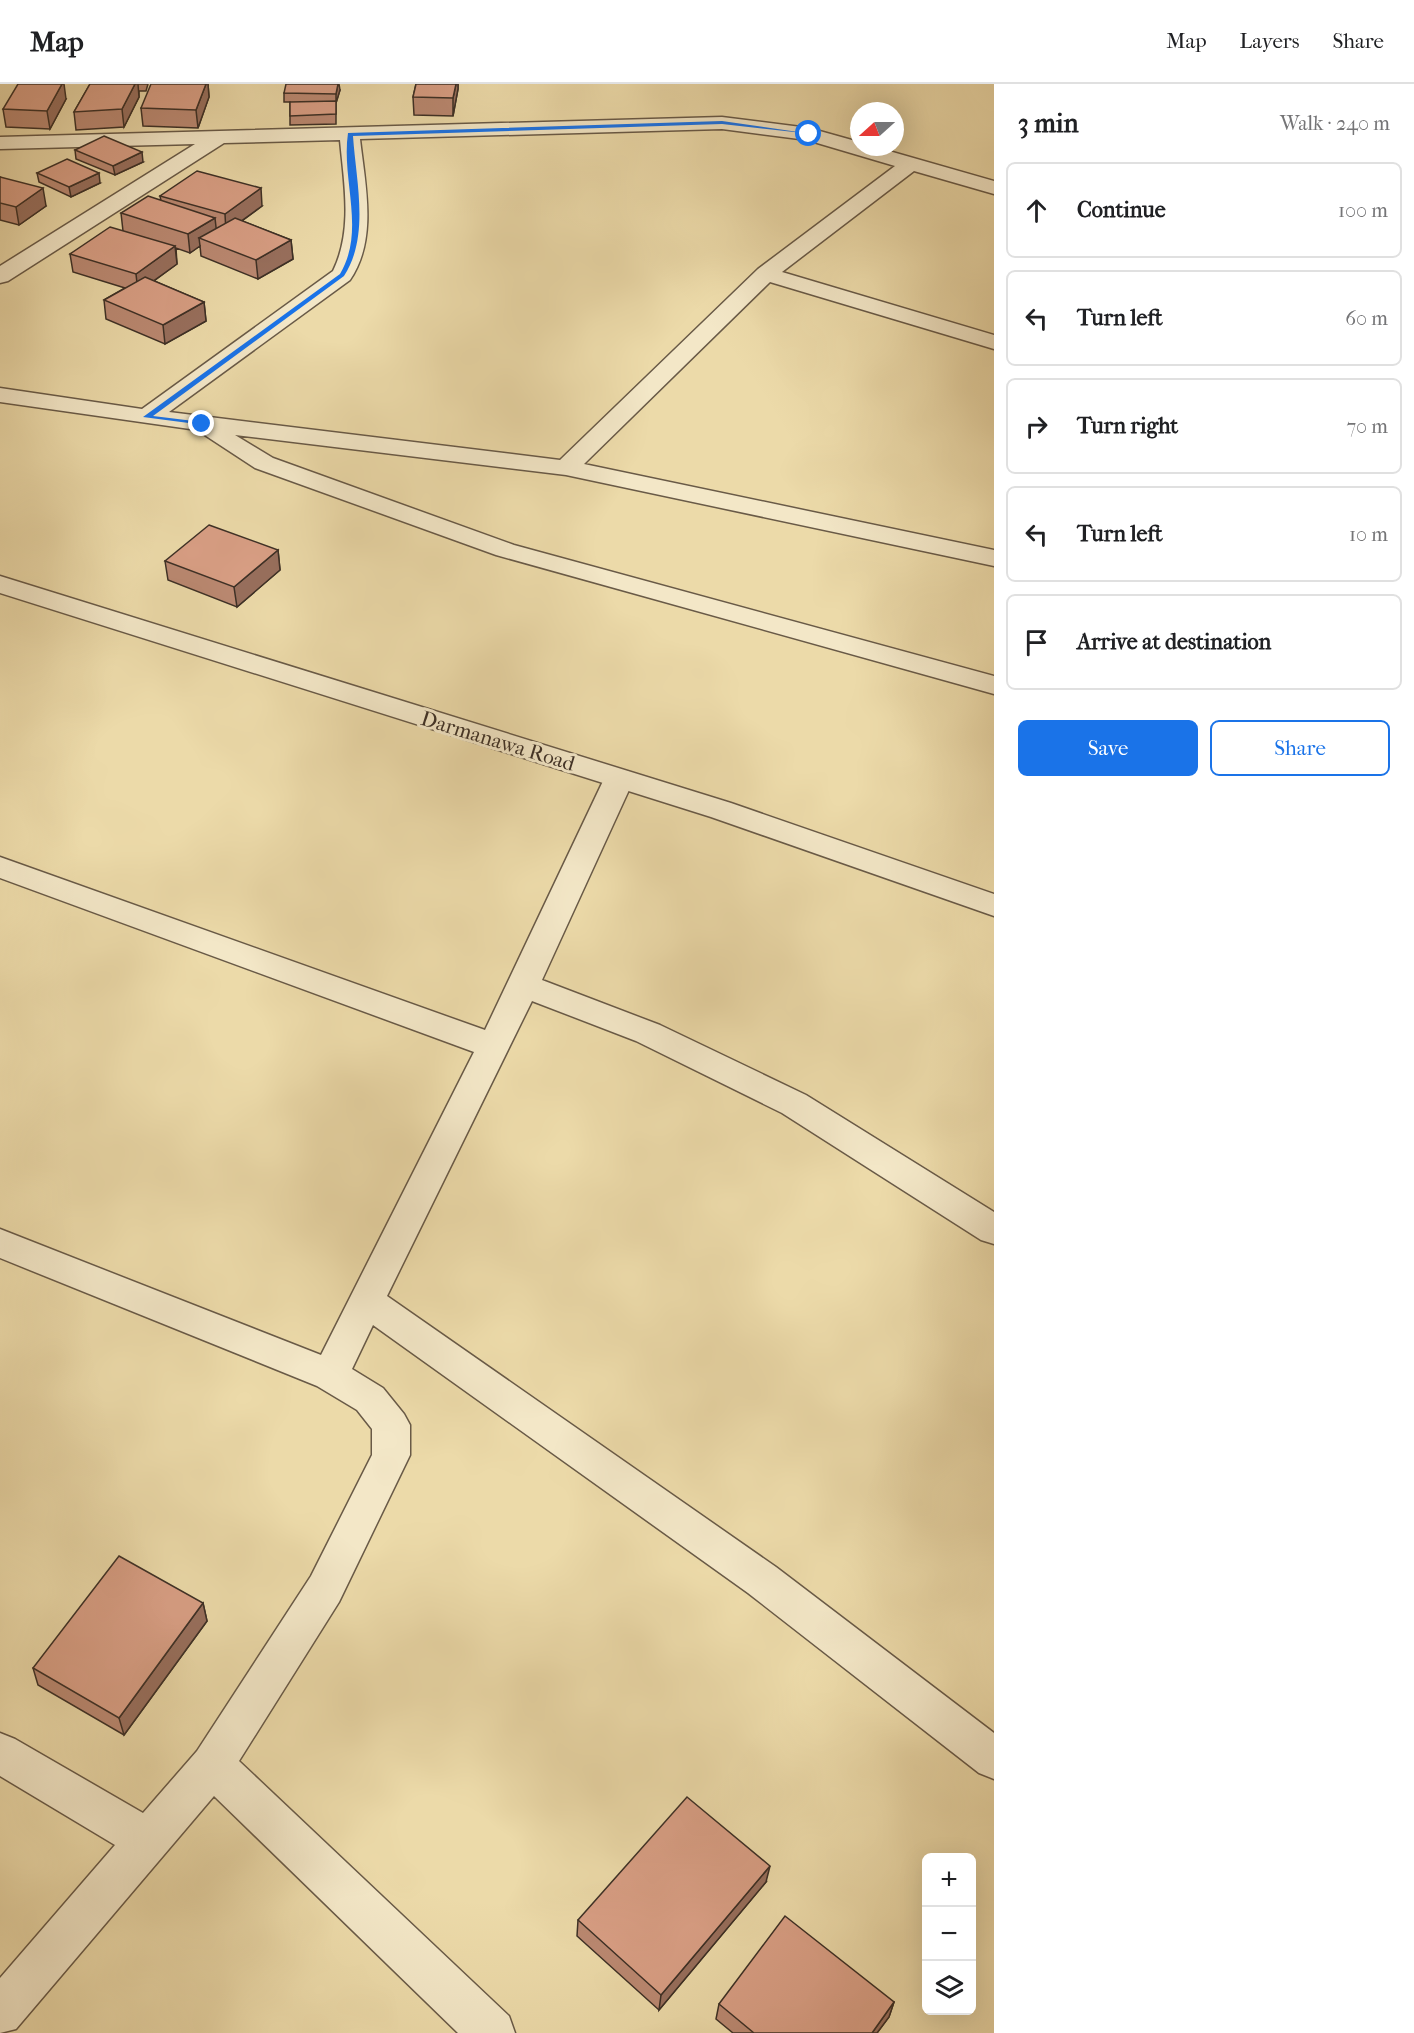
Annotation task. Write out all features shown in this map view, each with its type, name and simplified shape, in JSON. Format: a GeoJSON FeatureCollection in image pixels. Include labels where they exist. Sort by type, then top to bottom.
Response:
{"type":"FeatureCollection","features":[{"type":"Feature","properties":{"kind":"street"},"geometry":{"type":"LineString","coordinates":[[0,143],[722,123],[809,134],[994,188]]}},
{"type":"Feature","properties":{"kind":"street"},"geometry":{"type":"LineString","coordinates":[[147,417],[342,275],[351,259],[356,230],[350,134]]}},
{"type":"Feature","properties":{"kind":"street"},"geometry":{"type":"LineString","coordinates":[[0,276],[219,137]]}},
{"type":"Feature","properties":{"kind":"street"},"geometry":{"type":"LineString","coordinates":[[566,468],[766,274],[910,164]]}},
{"type":"Feature","properties":{"kind":"street"},"geometry":{"type":"LineString","coordinates":[[766,274],[994,342]]}},
{"type":"Feature","properties":{"kind":"street"},"geometry":{"type":"LineString","coordinates":[[0,395],[147,417],[566,468],[994,558]]}},
{"type":"Feature","properties":{"kind":"street"},"geometry":{"type":"LineString","coordinates":[[202,424],[264,463],[505,550],[994,685]]}},
{"type":"Feature","properties":{"kind":"street","name":"Darmanawa Road"},"geometry":{"type":"LineString","coordinates":[[0,584],[721,810],[994,905]]}},
{"type":"Feature","properties":{"kind":"street"},"geometry":{"type":"LineString","coordinates":[[330,1375],[524,985],[619,779]]}},
{"type":"Feature","properties":{"kind":"street"},"geometry":{"type":"LineString","coordinates":[[0,867],[494,1046]]}},
{"type":"Feature","properties":{"kind":"street"},"geometry":{"type":"LineString","coordinates":[[524,985],[648,1033],[794,1104],[994,1230]]}},
{"type":"Feature","properties":{"kind":"street"},"geometry":{"type":"LineString","coordinates":[[0,1243],[330,1375],[370,1399],[392,1425],[391,1455],[325,1589],[212,1765],[0,2013]]}},
{"type":"Feature","properties":{"kind":"street"},"geometry":{"type":"LineString","coordinates":[[368,1302],[762,1580],[994,1759]]}},
{"type":"Feature","properties":{"kind":"street"},"geometry":{"type":"LineString","coordinates":[[0,1753],[148,1840]]}},
{"type":"Feature","properties":{"kind":"street"},"geometry":{"type":"LineString","coordinates":[[212,1765],[492,2033]]}},
{"type":"Feature","properties":{"kind":"building"},"geometry":{"type":"Polygon","coordinates":[[[18,84],[62,84],[47,111],[3,109],[18,84]]]}},
{"type":"Feature","properties":{"kind":"building"},"geometry":{"type":"Polygon","coordinates":[[[90,84],[135,84],[122,109],[74,112],[90,84]]]}},
{"type":"Feature","properties":{"kind":"building"},"geometry":{"type":"Polygon","coordinates":[[[151,84],[206,84],[196,110],[141,108],[151,84]]]}},
{"type":"Feature","properties":{"kind":"building"},"geometry":{"type":"Polygon","coordinates":[[[286,84],[338,84],[336,94],[284,93],[286,84]]]}},
{"type":"Feature","properties":{"kind":"building"},"geometry":{"type":"Polygon","coordinates":[[[416,84],[456,84],[453,98],[413,97],[416,84]]]}},
{"type":"Feature","properties":{"kind":"building"},"geometry":{"type":"Polygon","coordinates":[[[336,101],[336,114],[290,116],[290,102],[336,101]]]}},
{"type":"Feature","properties":{"kind":"building"},"geometry":{"type":"Polygon","coordinates":[[[104,136],[142,152],[113,166],[75,150],[104,136]]]}},
{"type":"Feature","properties":{"kind":"building"},"geometry":{"type":"Polygon","coordinates":[[[67,159],[99,173],[69,187],[37,173],[67,159]]]}},
{"type":"Feature","properties":{"kind":"building"},"geometry":{"type":"Polygon","coordinates":[[[197,171],[261,188],[225,214],[160,196],[197,171]]]}},
{"type":"Feature","properties":{"kind":"building"},"geometry":{"type":"Polygon","coordinates":[[[0,177],[43,188],[16,207],[0,203],[0,177]]]}},
{"type":"Feature","properties":{"kind":"building"},"geometry":{"type":"Polygon","coordinates":[[[148,196],[215,218],[188,234],[121,213],[148,196]]]}},
{"type":"Feature","properties":{"kind":"building"},"geometry":{"type":"Polygon","coordinates":[[[235,218],[291,240],[256,260],[199,238],[235,218]]]}},
{"type":"Feature","properties":{"kind":"building"},"geometry":{"type":"Polygon","coordinates":[[[110,227],[175,246],[136,274],[70,254],[110,227]]]}},
{"type":"Feature","properties":{"kind":"building"},"geometry":{"type":"Polygon","coordinates":[[[145,277],[204,302],[163,325],[104,300],[145,277]]]}},
{"type":"Feature","properties":{"kind":"building"},"geometry":{"type":"Polygon","coordinates":[[[209,525],[278,550],[234,587],[165,561],[209,525]]]}},
{"type":"Feature","properties":{"kind":"building"},"geometry":{"type":"Polygon","coordinates":[[[119,1556],[203,1603],[119,1718],[33,1668],[119,1556]]]}},
{"type":"Feature","properties":{"kind":"building"},"geometry":{"type":"Polygon","coordinates":[[[687,1797],[770,1866],[661,1995],[578,1920],[687,1797]]]}},
{"type":"Feature","properties":{"kind":"building"},"geometry":{"type":"Polygon","coordinates":[[[785,1916],[894,2002],[872,2033],[754,2033],[719,2004],[785,1916]]]}},
{"type":"Feature","properties":{"kind":"route"},"geometry":{"type":"LineString","coordinates":[[202,424],[147,417],[342,275],[351,259],[356,230],[350,134],[722,123],[809,134]]}}]}
